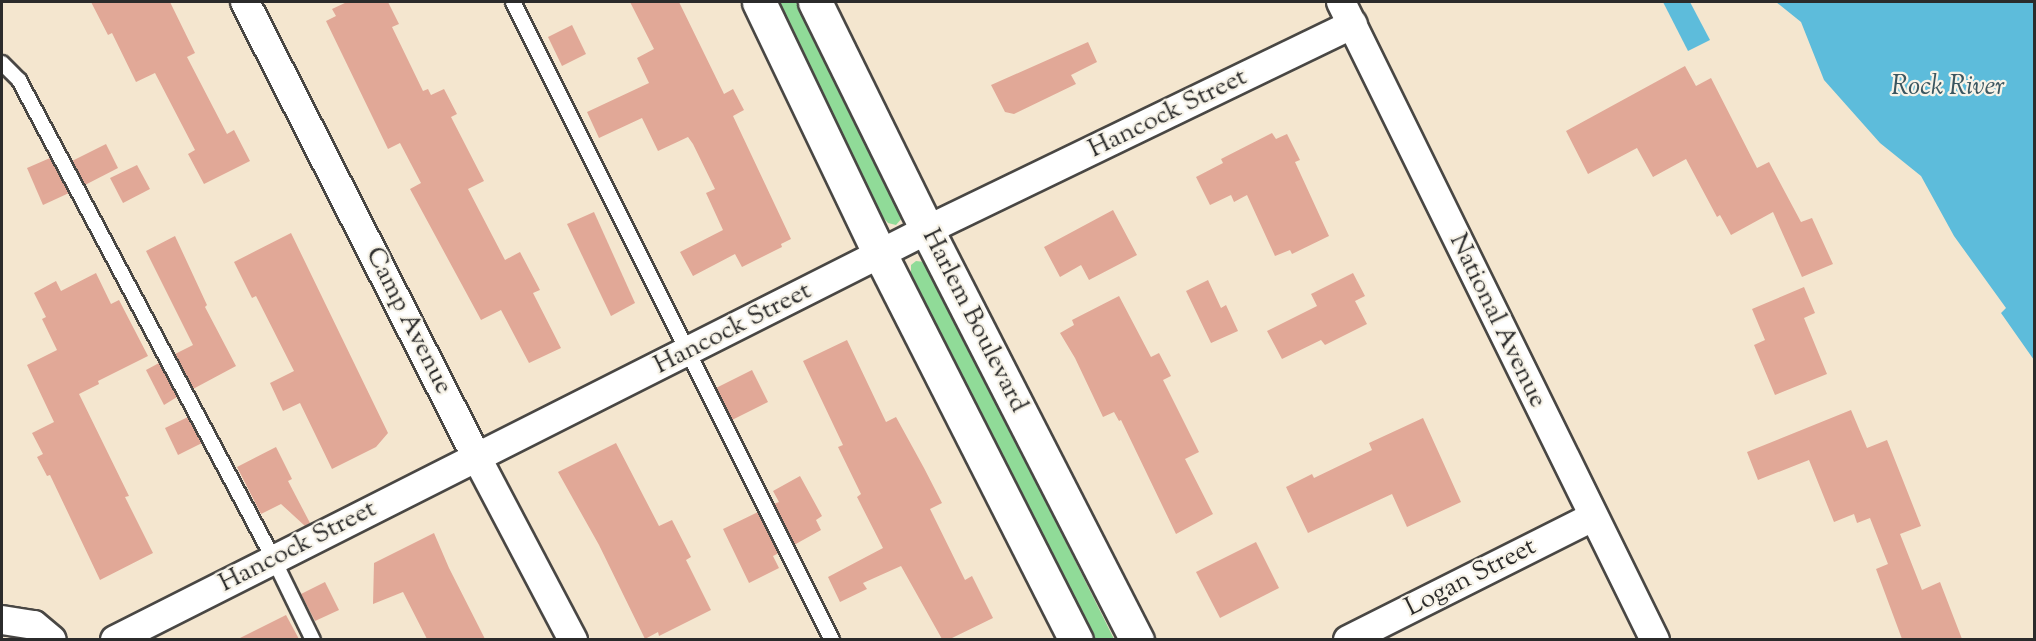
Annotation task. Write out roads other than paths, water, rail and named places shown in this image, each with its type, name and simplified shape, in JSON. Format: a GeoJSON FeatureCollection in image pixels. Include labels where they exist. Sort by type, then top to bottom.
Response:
{"type":"FeatureCollection","features":[{"type":"Feature","properties":{"kind":"street","name":"Camp Avenue"},"geometry":{"type":"LineString","coordinates":[[245,2],[477,458],[573,639]]}},
{"type":"Feature","properties":{"kind":"street","name":"Harlem Boulevard"},"geometry":{"type":"LineString","coordinates":[[759,2],[880,254],[1076,639]]}},
{"type":"Feature","properties":{"kind":"street","name":"Harlem Boulevard"},"geometry":{"type":"LineString","coordinates":[[815,2],[927,230],[1137,639]]}},
{"type":"Feature","properties":{"kind":"street","name":"Hancock Street"},"geometry":{"type":"LineString","coordinates":[[115,639],[688,352],[1347,13]]}},
{"type":"Feature","properties":{"kind":"street","name":"National Avenue"},"geometry":{"type":"LineString","coordinates":[[1347,13],[1655,639]]}},
{"type":"Feature","properties":{"kind":"street","name":"Logan Street"},"geometry":{"type":"LineString","coordinates":[[1348,639],[1593,517]]}},
{"type":"Feature","properties":{"kind":"street"},"geometry":{"type":"LineString","coordinates":[[2,620],[34,625],[52,639]]}},
{"type":"Feature","properties":{"kind":"lane"},"geometry":{"type":"LineString","coordinates":[[513,2],[831,639]]}},
{"type":"Feature","properties":{"kind":"lane"},"geometry":{"type":"LineString","coordinates":[[2,63],[19,80],[273,558],[313,639]]}},
{"type":"Feature","properties":{"kind":"water"},"geometry":{"type":"Polygon","coordinates":[[[1663,2],[1690,2],[1710,40],[1688,51],[1663,2]]]}},
{"type":"Feature","properties":{"kind":"water","name":"Rock River"},"geometry":{"type":"Polygon","coordinates":[[[1776,2],[2034,2],[2034,360],[2001,313],[2006,308],[1954,236],[1921,176],[1880,143],[1824,80],[1801,22],[1776,2]]]}}]}
